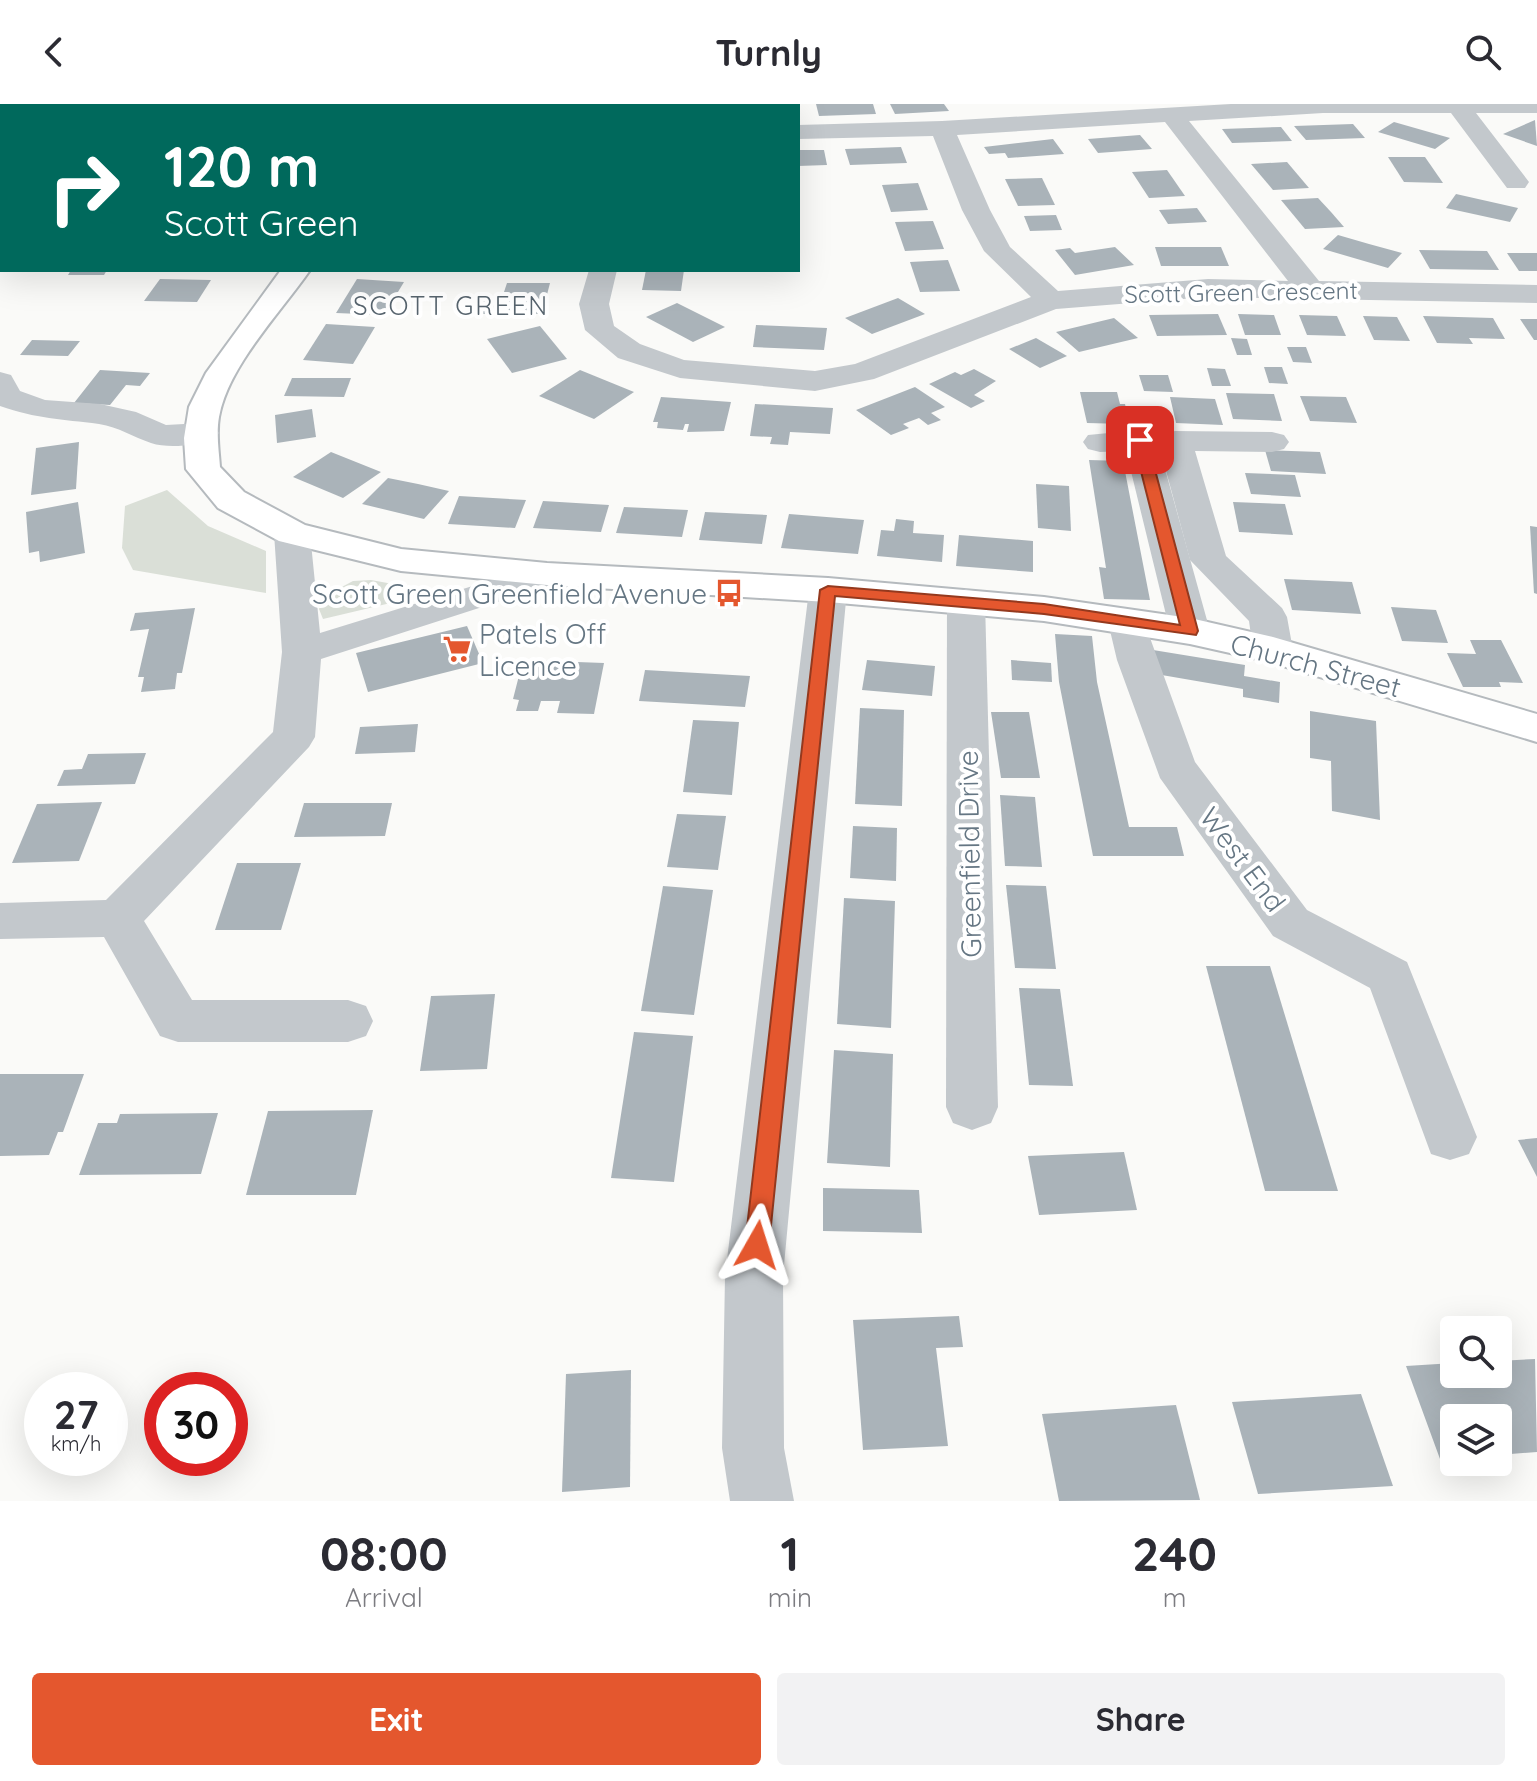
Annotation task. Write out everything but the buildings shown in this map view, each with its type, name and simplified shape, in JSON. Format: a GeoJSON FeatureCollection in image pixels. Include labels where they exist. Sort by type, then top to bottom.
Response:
{"type":"FeatureCollection","features":[{"type":"Feature","properties":{"kind":"main road"},"geometry":{"type":"LineString","coordinates":[[295,272],[234,354],[205,407],[202,433],[203,469],[212,480],[231,500],[292,533],[401,560],[547,574],[966,601]]}},
{"type":"Feature","properties":{"kind":"main road","name":"Church Street"},"geometry":{"type":"LineString","coordinates":[[966,601],[1044,609],[1190,631],[1273,650],[1537,728]]}},
{"type":"Feature","properties":{"kind":"street"},"geometry":{"type":"LineString","coordinates":[[1457,105],[1516,182]]}},
{"type":"Feature","properties":{"kind":"street"},"geometry":{"type":"LineString","coordinates":[[800,132],[942,128],[1000,114],[1173,117],[1323,106],[1537,106]]}},
{"type":"Feature","properties":{"kind":"street"},"geometry":{"type":"LineString","coordinates":[[1173,117],[1311,290]]}},
{"type":"Feature","properties":{"kind":"street"},"geometry":{"type":"LineString","coordinates":[[942,128],[976,210],[998,251],[1051,300]]}},
{"type":"Feature","properties":{"kind":"street","name":"Scott Green Crescent"},"geometry":{"type":"LineString","coordinates":[[602,272],[594,304],[600,330],[629,351],[680,369],[815,381],[863,372],[1051,300],[1208,288],[1537,294]]}},
{"type":"Feature","properties":{"kind":"street"},"geometry":{"type":"LineString","coordinates":[[0,382],[7,397],[40,409],[100,414],[136,422],[160,435],[202,433]]}},
{"type":"Feature","properties":{"kind":"street"},"geometry":{"type":"LineString","coordinates":[[1100,442],[1140,440],[1190,631]]}},
{"type":"Feature","properties":{"kind":"street"},"geometry":{"type":"LineString","coordinates":[[1272,442],[1175,441],[1209,560],[1268,617],[1273,650]]}},
{"type":"Feature","properties":{"kind":"street"},"geometry":{"type":"LineString","coordinates":[[0,921],[118,918],[294,737],[302,652],[292,533]]}},
{"type":"Feature","properties":{"kind":"street"},"geometry":{"type":"LineString","coordinates":[[302,652],[547,574]]}},
{"type":"Feature","properties":{"kind":"street"},"geometry":{"type":"LineString","coordinates":[[762,1501],[753,1448],[754,1276],[828,590]]}},
{"type":"Feature","properties":{"kind":"street","name":"Greenfield Drive"},"geometry":{"type":"LineString","coordinates":[[966,601],[972,1107]]}},
{"type":"Feature","properties":{"kind":"street","name":"West End"},"geometry":{"type":"LineString","coordinates":[[1127,622],[1137,660],[1175,767],[1290,923],[1390,976],[1450,1137]]}},
{"type":"Feature","properties":{"kind":"street"},"geometry":{"type":"LineString","coordinates":[[118,918],[178,1021],[348,1021]]}},
{"type":"Feature","properties":{"kind":"shaded area"},"geometry":{"type":"Polygon","coordinates":[[[167,490],[208,526],[266,551],[266,593],[133,570],[122,548],[125,506],[167,490]]]}},
{"type":"Feature","properties":{"kind":"shaded area"},"geometry":{"type":"Polygon","coordinates":[[[371,580],[437,592],[323,619],[319,609],[323,597],[353,581],[371,580]]]}},
{"type":"Feature","properties":{"kind":"place","name":"Scott Green Greenfield Avenue"},"geometry":{"type":"Point","coordinates":[729,593]}},
{"type":"Feature","properties":{"kind":"place","name":"Patels Off Licence"},"geometry":{"type":"Point","coordinates":[457,649]}},
{"type":"Feature","properties":{"kind":"district","name":"SCOTT GREEN"},"geometry":{"type":"Point","coordinates":[451,305]}},
{"type":"Feature","properties":{"kind":"route"},"geometry":{"type":"LineString","coordinates":[[757,1245],[828,590],[1044,609],[1190,631],[1140,440]]}}]}
